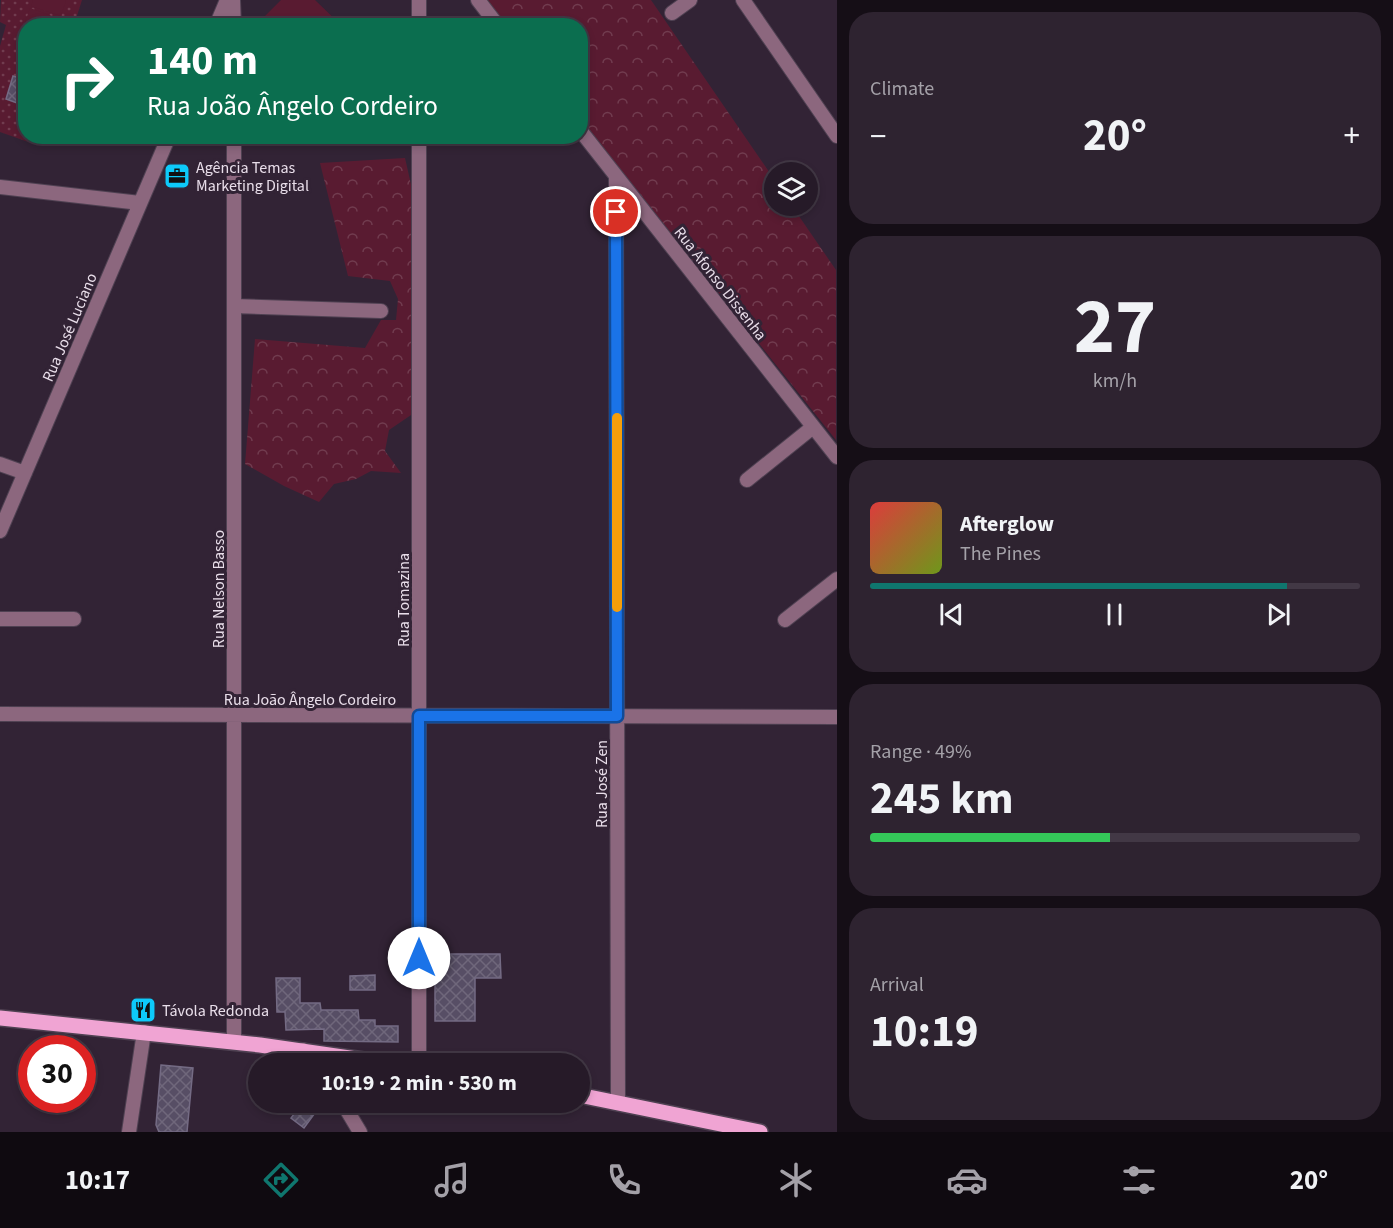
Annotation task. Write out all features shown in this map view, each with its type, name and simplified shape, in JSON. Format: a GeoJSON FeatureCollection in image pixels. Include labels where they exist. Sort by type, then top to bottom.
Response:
{"type":"FeatureCollection","features":[{"type":"Feature","properties":{"kind":"main road"},"geometry":{"type":"LineString","coordinates":[[0,1018],[322,1053]]}},
{"type":"Feature","properties":{"kind":"main road"},"geometry":{"type":"LineString","coordinates":[[590,1097],[722,1128],[760,1132]]}},
{"type":"Feature","properties":{"kind":"street"},"geometry":{"type":"LineString","coordinates":[[219,18],[227,0]]}},
{"type":"Feature","properties":{"kind":"street"},"geometry":{"type":"LineString","coordinates":[[233,0],[234,18]]}},
{"type":"Feature","properties":{"kind":"street"},"geometry":{"type":"LineString","coordinates":[[419,0],[419,18]]}},
{"type":"Feature","properties":{"kind":"street"},"geometry":{"type":"LineString","coordinates":[[478,0],[492,18]]}},
{"type":"Feature","properties":{"kind":"street"},"geometry":{"type":"LineString","coordinates":[[672,13],[690,0]]}},
{"type":"Feature","properties":{"kind":"street"},"geometry":{"type":"LineString","coordinates":[[743,0],[837,136]]}},
{"type":"Feature","properties":{"kind":"street","name":"Rua Afonso Dissenha"},"geometry":{"type":"LineString","coordinates":[[588,140],[837,457]]}},
{"type":"Feature","properties":{"kind":"street","name":"Rua José Luciano"},"geometry":{"type":"LineString","coordinates":[[0,531],[166,144]]}},
{"type":"Feature","properties":{"kind":"street","name":"Rua Nelson Basso"},"geometry":{"type":"LineString","coordinates":[[234,144],[234,1042]]}},
{"type":"Feature","properties":{"kind":"street","name":"Rua Tomazina"},"geometry":{"type":"LineString","coordinates":[[419,144],[419,1053]]}},
{"type":"Feature","properties":{"kind":"street","name":"Rua José Zen"},"geometry":{"type":"LineString","coordinates":[[616,176],[618,1103]]}},
{"type":"Feature","properties":{"kind":"street"},"geometry":{"type":"LineString","coordinates":[[0,187],[140,203]]}},
{"type":"Feature","properties":{"kind":"street"},"geometry":{"type":"LineString","coordinates":[[234,306],[381,311]]}},
{"type":"Feature","properties":{"kind":"street"},"geometry":{"type":"LineString","coordinates":[[747,480],[813,427]]}},
{"type":"Feature","properties":{"kind":"street"},"geometry":{"type":"LineString","coordinates":[[0,464],[24,473]]}},
{"type":"Feature","properties":{"kind":"street"},"geometry":{"type":"LineString","coordinates":[[785,620],[837,579]]}},
{"type":"Feature","properties":{"kind":"street"},"geometry":{"type":"LineString","coordinates":[[0,619],[74,619]]}},
{"type":"Feature","properties":{"kind":"street","name":"Rua João Ângelo Cordeiro"},"geometry":{"type":"LineString","coordinates":[[0,714],[837,717]]}},
{"type":"Feature","properties":{"kind":"street"},"geometry":{"type":"LineString","coordinates":[[129,1132],[144,1032]]}},
{"type":"Feature","properties":{"kind":"street"},"geometry":{"type":"LineString","coordinates":[[349,1113],[360,1132]]}},
{"type":"Feature","properties":{"kind":"green space"},"geometry":{"type":"Polygon","coordinates":[[[1,0],[82,0],[76,18],[18,18],[18,138],[0,132],[0,46],[6,25],[0,22],[1,0]]]}},
{"type":"Feature","properties":{"kind":"green space"},"geometry":{"type":"Polygon","coordinates":[[[33,0],[66,0],[61,16],[31,6],[33,0]]]}},
{"type":"Feature","properties":{"kind":"green space"},"geometry":{"type":"Polygon","coordinates":[[[281,0],[315,0],[334,18],[263,18],[281,0]]]}},
{"type":"Feature","properties":{"kind":"green space"},"geometry":{"type":"Polygon","coordinates":[[[485,0],[651,0],[764,164],[764,216],[799,216],[836,270],[836,440],[588,129],[588,18],[499,18],[485,0]]]}},
{"type":"Feature","properties":{"kind":"green space"},"geometry":{"type":"Polygon","coordinates":[[[30,8],[52,16],[51,18],[27,18],[30,8]]]}},
{"type":"Feature","properties":{"kind":"green space"},"geometry":{"type":"Polygon","coordinates":[[[405,158],[415,202],[414,413],[389,430],[385,451],[401,473],[371,471],[356,479],[334,484],[319,502],[245,464],[255,339],[365,348],[381,320],[396,320],[398,299],[390,281],[348,276],[320,163],[405,158]]]}},
{"type":"Feature","properties":{"kind":"building"},"geometry":{"type":"Polygon","coordinates":[[[13,76],[18,78],[18,103],[6,99],[13,76]]]}},
{"type":"Feature","properties":{"kind":"building"},"geometry":{"type":"Polygon","coordinates":[[[435,954],[500,954],[501,978],[475,978],[475,1021],[435,1021],[435,954]]]}},
{"type":"Feature","properties":{"kind":"building"},"geometry":{"type":"Polygon","coordinates":[[[375,975],[375,990],[350,990],[350,976],[375,975]]]}},
{"type":"Feature","properties":{"kind":"building"},"geometry":{"type":"Polygon","coordinates":[[[276,978],[300,978],[300,1003],[320,1003],[321,1010],[358,1010],[359,1020],[375,1020],[375,1026],[398,1026],[398,1042],[324,1041],[324,1029],[286,1030],[285,1012],[277,1012],[276,978]]]}},
{"type":"Feature","properties":{"kind":"building"},"geometry":{"type":"Polygon","coordinates":[[[161,1065],[193,1068],[187,1132],[159,1132],[156,1125],[161,1065]]]}},
{"type":"Feature","properties":{"kind":"building"},"geometry":{"type":"Polygon","coordinates":[[[295,1113],[315,1113],[304,1128],[291,1118],[295,1113]]]}},
{"type":"Feature","properties":{"kind":"slow traffic"},"geometry":{"type":"LineString","coordinates":[[617,418],[617,607]]}},
{"type":"Feature","properties":{"kind":"place","name":"Agência Temas Marketing Digital"},"geometry":{"type":"Point","coordinates":[177,176]}},
{"type":"Feature","properties":{"kind":"place","name":"Távola Redonda"},"geometry":{"type":"Point","coordinates":[143,1010]}},
{"type":"Feature","properties":{"kind":"route"},"geometry":{"type":"LineString","coordinates":[[419,958],[419,716],[617,716],[616,212]]}}]}
